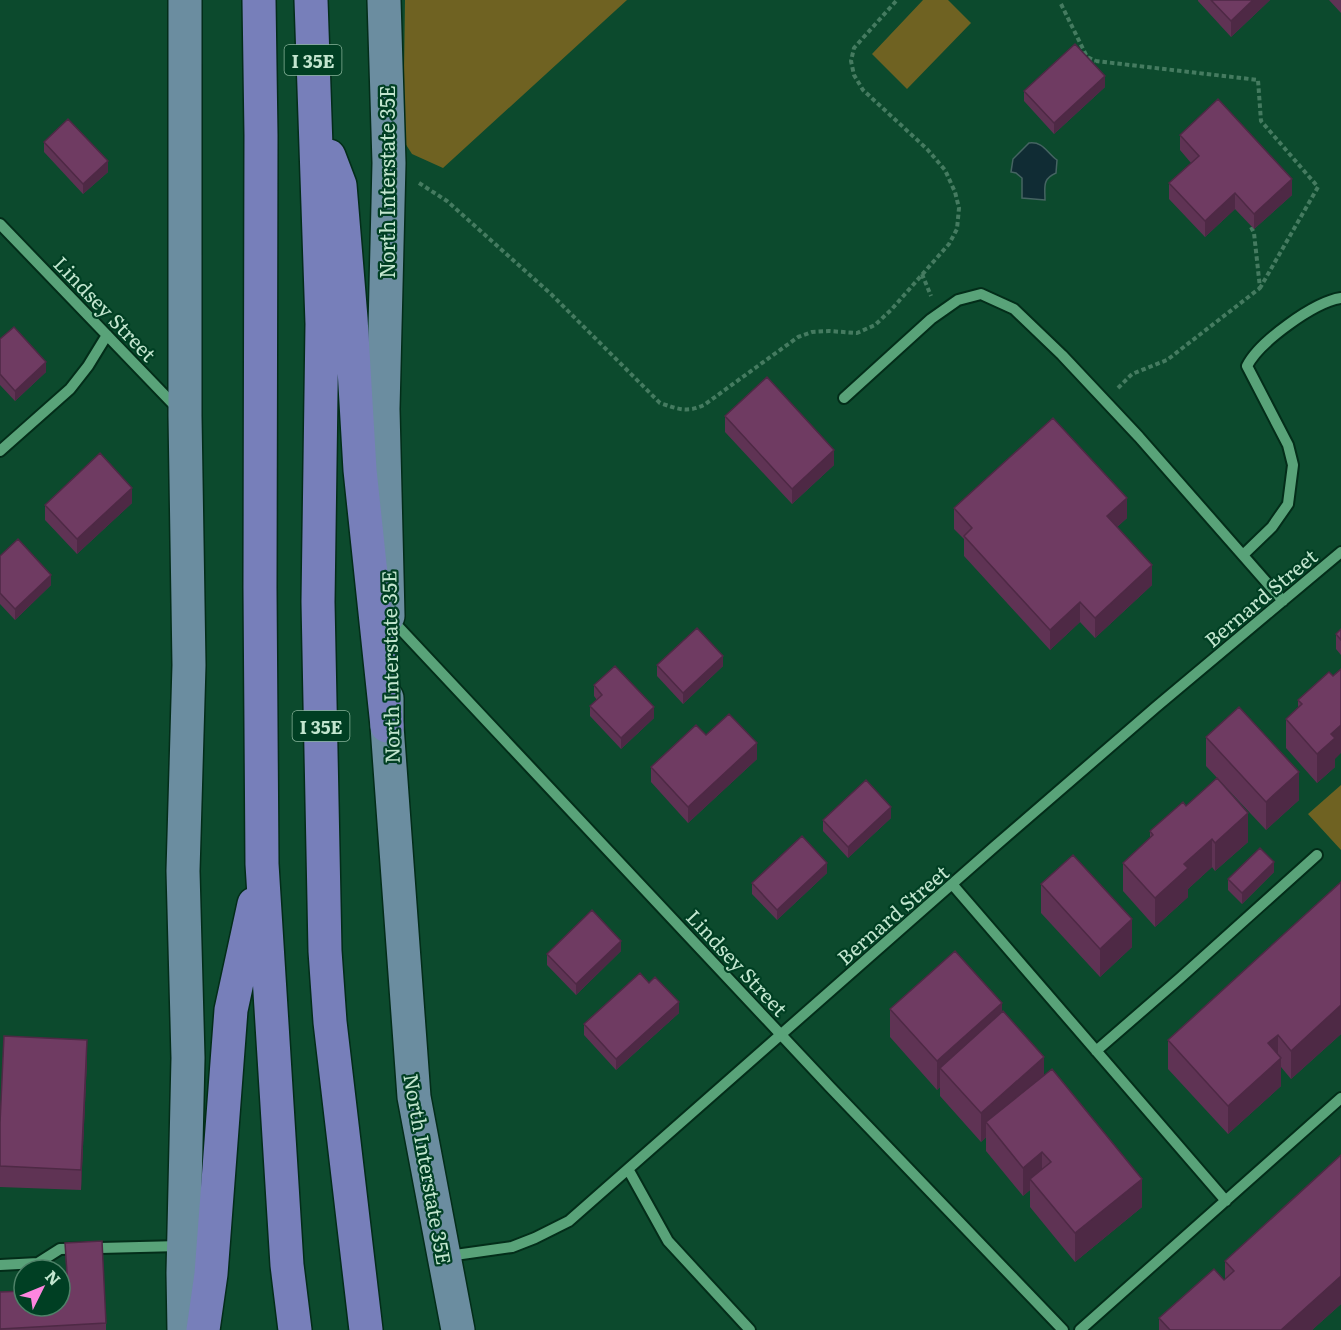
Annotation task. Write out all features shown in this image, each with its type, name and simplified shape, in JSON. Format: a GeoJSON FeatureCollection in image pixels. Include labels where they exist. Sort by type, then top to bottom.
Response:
{"type":"FeatureCollection","features":[{"type":"Feature","properties":{"kind":"highway","name":"I 35E"},"geometry":{"type":"LineString","coordinates":[[259,0],[262,864],[287,1264],[295,1330]]}},
{"type":"Feature","properties":{"kind":"highway","name":"I 35E"},"geometry":{"type":"LineString","coordinates":[[311,0],[322,324],[318,602],[325,951],[330,1022],[366,1330]]}},
{"type":"Feature","properties":{"kind":"highway"},"geometry":{"type":"LineString","coordinates":[[315,120],[340,184],[360,470],[387,726]]}},
{"type":"Feature","properties":{"kind":"highway"},"geometry":{"type":"LineString","coordinates":[[203,1330],[211,1274],[231,1010],[262,864]]}},
{"type":"Feature","properties":{"kind":"main road"},"geometry":{"type":"LineString","coordinates":[[184,1330],[183,1246],[188,1058],[183,871],[189,665],[185,416],[185,0]]}},
{"type":"Feature","properties":{"kind":"main road","name":"North Interstate 35E"},"geometry":{"type":"LineString","coordinates":[[384,0],[389,163],[383,409],[388,616],[387,726],[414,1097],[458,1330]]}},
{"type":"Feature","properties":{"kind":"street","name":"Lindsey Street"},"geometry":{"type":"LineString","coordinates":[[0,224],[185,416]]}},
{"type":"Feature","properties":{"kind":"street"},"geometry":{"type":"LineString","coordinates":[[844,398],[931,319],[958,300],[981,294],[1014,309],[1104,400],[1283,601]]}},
{"type":"Feature","properties":{"kind":"street"},"geometry":{"type":"LineString","coordinates":[[1243,555],[1272,526],[1288,504],[1293,465],[1288,445],[1247,366],[1252,357],[1269,339],[1319,306],[1341,298]]}},
{"type":"Feature","properties":{"kind":"street"},"geometry":{"type":"LineString","coordinates":[[0,451],[70,389],[88,366],[107,335]]}},
{"type":"Feature","properties":{"kind":"street","name":"Bernard Street"},"geometry":{"type":"LineString","coordinates":[[444,1257],[512,1247],[569,1221],[1156,707],[1341,552]]}},
{"type":"Feature","properties":{"kind":"street","name":"Lindsey Street"},"geometry":{"type":"LineString","coordinates":[[388,616],[1063,1330]]}},
{"type":"Feature","properties":{"kind":"street"},"geometry":{"type":"LineString","coordinates":[[1096,1051],[1317,855]]}},
{"type":"Feature","properties":{"kind":"street"},"geometry":{"type":"LineString","coordinates":[[952,884],[1226,1201]]}},
{"type":"Feature","properties":{"kind":"street"},"geometry":{"type":"LineString","coordinates":[[1080,1330],[1341,1098]]}},
{"type":"Feature","properties":{"kind":"street"},"geometry":{"type":"LineString","coordinates":[[628,1169],[668,1241],[750,1330]]}},
{"type":"Feature","properties":{"kind":"street"},"geometry":{"type":"LineString","coordinates":[[0,1265],[38,1263],[60,1249],[183,1246]]}},
{"type":"Feature","properties":{"kind":"path"},"geometry":{"type":"LineString","coordinates":[[389,163],[447,201],[552,295],[660,403],[679,409],[693,410],[704,405],[798,337],[812,332],[857,333],[875,325],[949,244],[957,230],[959,208],[945,170],[927,149],[863,90],[854,75],[851,61],[854,48],[897,0]]}},
{"type":"Feature","properties":{"kind":"path"},"geometry":{"type":"LineString","coordinates":[[1060,4],[1087,57],[1096,61],[1258,80],[1261,121],[1318,187],[1260,288],[1167,360],[1132,374],[1104,400]]}},
{"type":"Feature","properties":{"kind":"path"},"geometry":{"type":"LineString","coordinates":[[1088,69],[1096,61]]}},
{"type":"Feature","properties":{"kind":"path"},"geometry":{"type":"LineString","coordinates":[[1250,225],[1254,233],[1260,288]]}},
{"type":"Feature","properties":{"kind":"shaded area"},"geometry":{"type":"Polygon","coordinates":[[[405,0],[627,0],[443,168],[412,154],[403,140],[405,0]]]}},
{"type":"Feature","properties":{"kind":"shaded area"},"geometry":{"type":"Polygon","coordinates":[[[923,0],[948,0],[971,23],[907,89],[872,54],[923,0]]]}},
{"type":"Feature","properties":{"kind":"shaded area"},"geometry":{"type":"Polygon","coordinates":[[[1341,785],[1341,850],[1308,814],[1341,785]]]}},
{"type":"Feature","properties":{"kind":"water"},"geometry":{"type":"Polygon","coordinates":[[[1029,143],[1038,144],[1057,160],[1056,173],[1048,178],[1045,184],[1045,200],[1022,198],[1022,178],[1011,172],[1013,159],[1029,143]]]}},
{"type":"Feature","properties":{"kind":"building"},"geometry":{"type":"Polygon","coordinates":[[[1211,0],[1253,0],[1231,21],[1211,0]]]}},
{"type":"Feature","properties":{"kind":"building"},"geometry":{"type":"Polygon","coordinates":[[[1075,44],[1105,76],[1054,123],[1024,91],[1075,44]]]}},
{"type":"Feature","properties":{"kind":"building"},"geometry":{"type":"Polygon","coordinates":[[[1218,99],[1292,179],[1254,214],[1235,193],[1205,221],[1169,183],[1199,156],[1180,135],[1218,99]]]}},
{"type":"Feature","properties":{"kind":"building"},"geometry":{"type":"Polygon","coordinates":[[[68,119],[108,161],[83,184],[44,142],[68,119]]]}},
{"type":"Feature","properties":{"kind":"building"},"geometry":{"type":"Polygon","coordinates":[[[14,327],[46,362],[15,391],[0,374],[0,339],[14,327]]]}},
{"type":"Feature","properties":{"kind":"building"},"geometry":{"type":"Polygon","coordinates":[[[767,377],[834,450],[792,489],[725,416],[767,377]]]}},
{"type":"Feature","properties":{"kind":"building"},"geometry":{"type":"Polygon","coordinates":[[[1053,418],[1127,498],[1107,516],[1152,565],[1095,618],[1080,602],[1050,630],[964,536],[972,528],[954,508],[1053,418]]]}},
{"type":"Feature","properties":{"kind":"building"},"geometry":{"type":"Polygon","coordinates":[[[100,453],[132,488],[77,539],[45,505],[100,453]]]}},
{"type":"Feature","properties":{"kind":"building"},"geometry":{"type":"Polygon","coordinates":[[[18,539],[51,575],[15,609],[0,593],[0,556],[18,539]]]}},
{"type":"Feature","properties":{"kind":"building"},"geometry":{"type":"Polygon","coordinates":[[[697,628],[723,656],[683,693],[657,665],[697,628]]]}},
{"type":"Feature","properties":{"kind":"building"},"geometry":{"type":"Polygon","coordinates":[[[1341,629],[1341,640],[1336,634],[1341,629]]]}},
{"type":"Feature","properties":{"kind":"building"},"geometry":{"type":"Polygon","coordinates":[[[615,666],[654,707],[621,738],[590,706],[602,695],[594,685],[615,666]]]}},
{"type":"Feature","properties":{"kind":"building"},"geometry":{"type":"Polygon","coordinates":[[[1341,669],[1341,725],[1331,734],[1335,738],[1317,754],[1286,719],[1302,704],[1298,700],[1329,672],[1333,676],[1341,669]]]}},
{"type":"Feature","properties":{"kind":"building"},"geometry":{"type":"Polygon","coordinates":[[[1239,707],[1299,772],[1266,802],[1206,737],[1239,707]]]}},
{"type":"Feature","properties":{"kind":"building"},"geometry":{"type":"Polygon","coordinates":[[[729,714],[757,743],[688,807],[651,767],[696,725],[706,735],[729,714]]]}},
{"type":"Feature","properties":{"kind":"building"},"geometry":{"type":"Polygon","coordinates":[[[1217,778],[1248,813],[1215,843],[1212,839],[1184,864],[1188,868],[1155,898],[1123,863],[1153,835],[1150,831],[1183,802],[1186,806],[1217,778]]]}},
{"type":"Feature","properties":{"kind":"building"},"geometry":{"type":"Polygon","coordinates":[[[866,780],[891,807],[848,847],[823,820],[866,780]]]}},
{"type":"Feature","properties":{"kind":"building"},"geometry":{"type":"Polygon","coordinates":[[[802,836],[827,863],[777,910],[752,883],[802,836]]]}},
{"type":"Feature","properties":{"kind":"building"},"geometry":{"type":"Polygon","coordinates":[[[1260,848],[1274,862],[1242,893],[1228,879],[1260,848]]]}},
{"type":"Feature","properties":{"kind":"building"},"geometry":{"type":"Polygon","coordinates":[[[1073,855],[1132,919],[1100,949],[1041,884],[1073,855]]]}},
{"type":"Feature","properties":{"kind":"building"},"geometry":{"type":"Polygon","coordinates":[[[1341,882],[1341,1005],[1291,1051],[1278,1035],[1268,1043],[1281,1058],[1228,1106],[1168,1040],[1341,882]]]}},
{"type":"Feature","properties":{"kind":"building"},"geometry":{"type":"Polygon","coordinates":[[[592,910],[621,941],[576,984],[547,954],[592,910]]]}},
{"type":"Feature","properties":{"kind":"building"},"geometry":{"type":"Polygon","coordinates":[[[955,951],[1002,1003],[937,1061],[890,1009],[955,951]]]}},
{"type":"Feature","properties":{"kind":"building"},"geometry":{"type":"Polygon","coordinates":[[[640,973],[649,983],[655,977],[679,1002],[616,1059],[584,1024],[640,973]]]}},
{"type":"Feature","properties":{"kind":"building"},"geometry":{"type":"Polygon","coordinates":[[[1003,1011],[1044,1057],[981,1113],[940,1068],[1003,1011]]]}},
{"type":"Feature","properties":{"kind":"building"},"geometry":{"type":"Polygon","coordinates":[[[4,1036],[87,1040],[81,1170],[0,1166],[4,1036]]]}},
{"type":"Feature","properties":{"kind":"building"},"geometry":{"type":"Polygon","coordinates":[[[1052,1069],[1142,1179],[1075,1233],[1030,1179],[1051,1162],[1042,1152],[1023,1168],[986,1122],[1052,1069]]]}},
{"type":"Feature","properties":{"kind":"building"},"geometry":{"type":"Polygon","coordinates":[[[1341,1155],[1341,1276],[1281,1330],[1170,1330],[1159,1318],[1214,1269],[1224,1280],[1234,1271],[1225,1261],[1341,1155]]]}},
{"type":"Feature","properties":{"kind":"building"},"geometry":{"type":"Polygon","coordinates":[[[102,1241],[106,1323],[0,1329],[0,1292],[12,1292],[12,1318],[72,1318],[72,1258],[66,1258],[65,1243],[102,1241]]]}}]}
